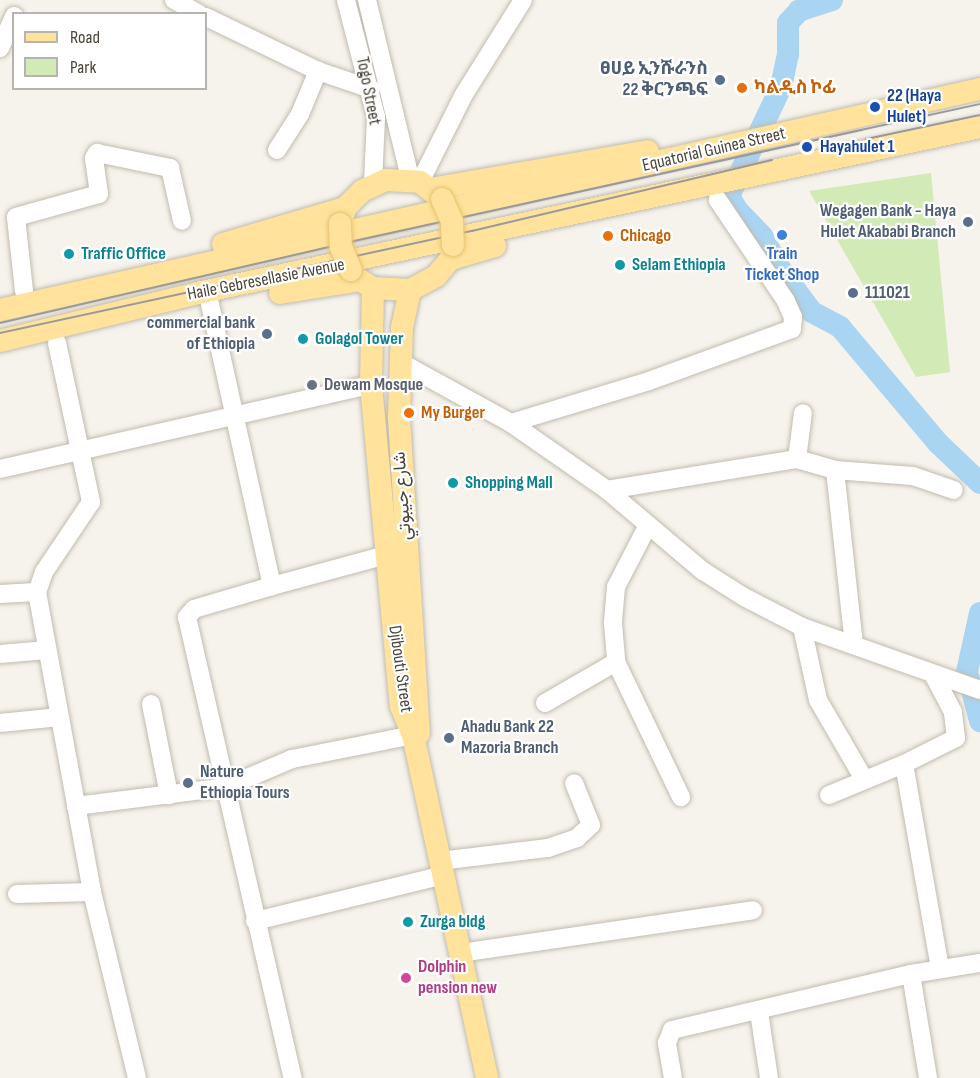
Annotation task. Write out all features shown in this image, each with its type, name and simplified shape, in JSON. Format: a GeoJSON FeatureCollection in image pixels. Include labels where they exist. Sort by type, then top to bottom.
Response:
{"type":"FeatureCollection","features":[{"type":"Feature","properties":{"kind":"main road","name":"Equatorial Guinea Street"},"geometry":{"type":"LineString","coordinates":[[220,259],[980,89]]}},
{"type":"Feature","properties":{"kind":"main road","name":"Equatorial Guinea Street"},"geometry":{"type":"LineString","coordinates":[[532,224],[721,194],[774,176],[980,128]]}},
{"type":"Feature","properties":{"kind":"main road"},"geometry":{"type":"LineString","coordinates":[[0,297],[343,216],[373,183],[426,187],[704,141],[736,145]]}},
{"type":"Feature","properties":{"kind":"main road"},"geometry":{"type":"LineString","coordinates":[[0,354],[57,343],[210,304],[362,279],[410,290],[436,276],[452,252],[452,221],[426,187]]}},
{"type":"Feature","properties":{"kind":"main road"},"geometry":{"type":"LineString","coordinates":[[452,252],[494,246],[721,194]]}},
{"type":"Feature","properties":{"kind":"main road"},"geometry":{"type":"LineString","coordinates":[[343,216],[341,247],[362,279]]}},
{"type":"Feature","properties":{"kind":"main road","name":"Haile Gebresellasie Avenue"},"geometry":{"type":"LineString","coordinates":[[0,341],[202,292],[532,224]]}},
{"type":"Feature","properties":{"kind":"main road","name":"Haile Gebresellasie Avenue"},"geometry":{"type":"LineString","coordinates":[[0,310],[220,259]]}},
{"type":"Feature","properties":{"kind":"main road","name":"Djibouti Street"},"geometry":{"type":"LineString","coordinates":[[362,279],[401,706],[413,735],[494,1078]]}},
{"type":"Feature","properties":{"kind":"main road","name":"شارع جيبوتي"},"geometry":{"type":"LineString","coordinates":[[410,290],[400,362],[399,418],[417,704]]}},
{"type":"Feature","properties":{"kind":"main road","name":"Djibouti Street"},"geometry":{"type":"LineString","coordinates":[[417,704],[417,728],[443,865]]}},
{"type":"Feature","properties":{"kind":"main road","name":"Djibouti Street"},"geometry":{"type":"LineString","coordinates":[[463,952],[487,1078]]}},
{"type":"Feature","properties":{"kind":"street"},"geometry":{"type":"LineString","coordinates":[[174,0],[195,12]]}},
{"type":"Feature","properties":{"kind":"street","name":"Togo Street"},"geometry":{"type":"LineString","coordinates":[[346,0],[371,89],[376,117],[373,183]]}},
{"type":"Feature","properties":{"kind":"street"},"geometry":{"type":"LineString","coordinates":[[367,0],[426,187]]}},
{"type":"Feature","properties":{"kind":"street"},"geometry":{"type":"LineString","coordinates":[[426,187],[457,106],[523,0]]}},
{"type":"Feature","properties":{"kind":"street"},"geometry":{"type":"LineString","coordinates":[[207,17],[318,72],[371,89]]}},
{"type":"Feature","properties":{"kind":"street"},"geometry":{"type":"LineString","coordinates":[[0,48],[12,20]]}},
{"type":"Feature","properties":{"kind":"street"},"geometry":{"type":"LineString","coordinates":[[277,150],[300,114],[318,72]]}},
{"type":"Feature","properties":{"kind":"street"},"geometry":{"type":"LineString","coordinates":[[24,291],[16,217],[99,194],[94,158],[97,153],[170,168],[182,221]]}},
{"type":"Feature","properties":{"kind":"street"},"geometry":{"type":"LineString","coordinates":[[511,423],[649,381],[792,329],[793,316],[786,301],[721,194]]}},
{"type":"Feature","properties":{"kind":"street"},"geometry":{"type":"LineString","coordinates":[[210,304],[232,415],[272,586]]}},
{"type":"Feature","properties":{"kind":"street"},"geometry":{"type":"LineString","coordinates":[[57,343],[91,502],[44,572],[37,592],[92,892],[132,1077]]}},
{"type":"Feature","properties":{"kind":"street"},"geometry":{"type":"LineString","coordinates":[[400,362],[511,423],[607,490],[703,571],[802,627],[972,688]]}},
{"type":"Feature","properties":{"kind":"street"},"geometry":{"type":"LineString","coordinates":[[0,469],[371,385]]}},
{"type":"Feature","properties":{"kind":"street"},"geometry":{"type":"LineString","coordinates":[[797,459],[803,413]]}},
{"type":"Feature","properties":{"kind":"street"},"geometry":{"type":"LineString","coordinates":[[607,490],[797,459],[835,470],[913,476],[954,490]]}},
{"type":"Feature","properties":{"kind":"street"},"geometry":{"type":"LineString","coordinates":[[835,470],[854,644]]}},
{"type":"Feature","properties":{"kind":"street"},"geometry":{"type":"LineString","coordinates":[[648,525],[616,587],[612,624],[616,662],[681,797]]}},
{"type":"Feature","properties":{"kind":"street"},"geometry":{"type":"LineString","coordinates":[[293,1078],[255,921],[187,617],[194,609],[386,555]]}},
{"type":"Feature","properties":{"kind":"street"},"geometry":{"type":"LineString","coordinates":[[0,594],[37,592]]}},
{"type":"Feature","properties":{"kind":"street"},"geometry":{"type":"LineString","coordinates":[[802,627],[818,700],[864,779]]}},
{"type":"Feature","properties":{"kind":"street"},"geometry":{"type":"LineString","coordinates":[[0,654],[46,650]]}},
{"type":"Feature","properties":{"kind":"street"},"geometry":{"type":"LineString","coordinates":[[545,703],[616,662]]}},
{"type":"Feature","properties":{"kind":"street"},"geometry":{"type":"LineString","coordinates":[[830,795],[904,764],[956,738],[953,712],[934,676]]}},
{"type":"Feature","properties":{"kind":"street"},"geometry":{"type":"LineString","coordinates":[[151,704],[169,795]]}},
{"type":"Feature","properties":{"kind":"street"},"geometry":{"type":"LineString","coordinates":[[0,723],[60,717]]}},
{"type":"Feature","properties":{"kind":"street"},"geometry":{"type":"LineString","coordinates":[[76,806],[226,787],[292,759],[413,735]]}},
{"type":"Feature","properties":{"kind":"street"},"geometry":{"type":"LineString","coordinates":[[904,764],[940,969]]}},
{"type":"Feature","properties":{"kind":"street"},"geometry":{"type":"LineString","coordinates":[[255,921],[443,865],[548,848],[577,838],[591,825],[574,783]]}},
{"type":"Feature","properties":{"kind":"street"},"geometry":{"type":"LineString","coordinates":[[16,894],[92,892]]}},
{"type":"Feature","properties":{"kind":"street"},"geometry":{"type":"LineString","coordinates":[[463,952],[753,910]]}},
{"type":"Feature","properties":{"kind":"street"},"geometry":{"type":"LineString","coordinates":[[673,1078],[668,1043],[672,1030],[759,1012],[911,974],[980,963]]}},
{"type":"Feature","properties":{"kind":"street"},"geometry":{"type":"LineString","coordinates":[[911,974],[928,1078]]}},
{"type":"Feature","properties":{"kind":"street"},"geometry":{"type":"LineString","coordinates":[[759,1012],[769,1078]]}},
{"type":"Feature","properties":{"kind":"green space"},"geometry":{"type":"Polygon","coordinates":[[[931,173],[950,372],[916,377],[809,191],[931,173]]]}},
{"type":"Feature","properties":{"kind":"waterway"},"geometry":{"type":"LineString","coordinates":[[832,0],[799,11],[788,23],[788,54],[781,87],[729,196],[737,210],[762,236],[782,272],[812,312],[840,327],[938,443],[980,483]]}},
{"type":"Feature","properties":{"kind":"waterway"},"geometry":{"type":"LineString","coordinates":[[980,613],[967,672],[980,721]]}},
{"type":"Feature","properties":{"kind":"tram line"},"geometry":{"type":"LineString","coordinates":[[0,323],[354,241],[980,104]]}},
{"type":"Feature","properties":{"kind":"tram line"},"geometry":{"type":"LineString","coordinates":[[866,139],[980,115]]}},
{"type":"Feature","properties":{"kind":"tram line"},"geometry":{"type":"LineString","coordinates":[[0,333],[472,231],[772,160]]}},
{"type":"Feature","properties":{"kind":"place","name":"ፀሀይ ኢንሹራንስ 22 ቅርንጫፍ"},"geometry":{"type":"Point","coordinates":[720,80]}},
{"type":"Feature","properties":{"kind":"place","name":"ካልዲስ ኮፊ"},"geometry":{"type":"Point","coordinates":[742,88]}},
{"type":"Feature","properties":{"kind":"place","name":"22 (Haya Hulet)"},"geometry":{"type":"Point","coordinates":[875,107]}},
{"type":"Feature","properties":{"kind":"place","name":"Hayahulet 1"},"geometry":{"type":"Point","coordinates":[807,147]}},
{"type":"Feature","properties":{"kind":"place","name":"Wegagen Bank - Haya Hulet Akababi Branch"},"geometry":{"type":"Point","coordinates":[968,222]}},
{"type":"Feature","properties":{"kind":"place","name":"Train Ticket Shop"},"geometry":{"type":"Point","coordinates":[782,235]}},
{"type":"Feature","properties":{"kind":"place","name":"Chicago"},"geometry":{"type":"Point","coordinates":[608,236]}},
{"type":"Feature","properties":{"kind":"place","name":"Traffic Office"},"geometry":{"type":"Point","coordinates":[69,254]}},
{"type":"Feature","properties":{"kind":"place","name":"Selam Ethiopia"},"geometry":{"type":"Point","coordinates":[620,265]}},
{"type":"Feature","properties":{"kind":"place","name":"111021"},"geometry":{"type":"Point","coordinates":[853,293]}},
{"type":"Feature","properties":{"kind":"place","name":"commercial bank of Ethiopia"},"geometry":{"type":"Point","coordinates":[267,334]}},
{"type":"Feature","properties":{"kind":"place","name":"Golagol Tower"},"geometry":{"type":"Point","coordinates":[303,339]}},
{"type":"Feature","properties":{"kind":"place","name":"Dewam Mosque"},"geometry":{"type":"Point","coordinates":[312,385]}},
{"type":"Feature","properties":{"kind":"place","name":"My Burger"},"geometry":{"type":"Point","coordinates":[409,413]}},
{"type":"Feature","properties":{"kind":"place","name":"Shopping Mall"},"geometry":{"type":"Point","coordinates":[453,483]}},
{"type":"Feature","properties":{"kind":"place","name":"Ahadu Bank 22 Mazoria Branch"},"geometry":{"type":"Point","coordinates":[449,738]}},
{"type":"Feature","properties":{"kind":"place","name":"Nature Ethiopia Tours"},"geometry":{"type":"Point","coordinates":[188,783]}},
{"type":"Feature","properties":{"kind":"place","name":"Zurga bldg"},"geometry":{"type":"Point","coordinates":[408,922]}},
{"type":"Feature","properties":{"kind":"place","name":"Dolphin pension new"},"geometry":{"type":"Point","coordinates":[406,978]}}]}
